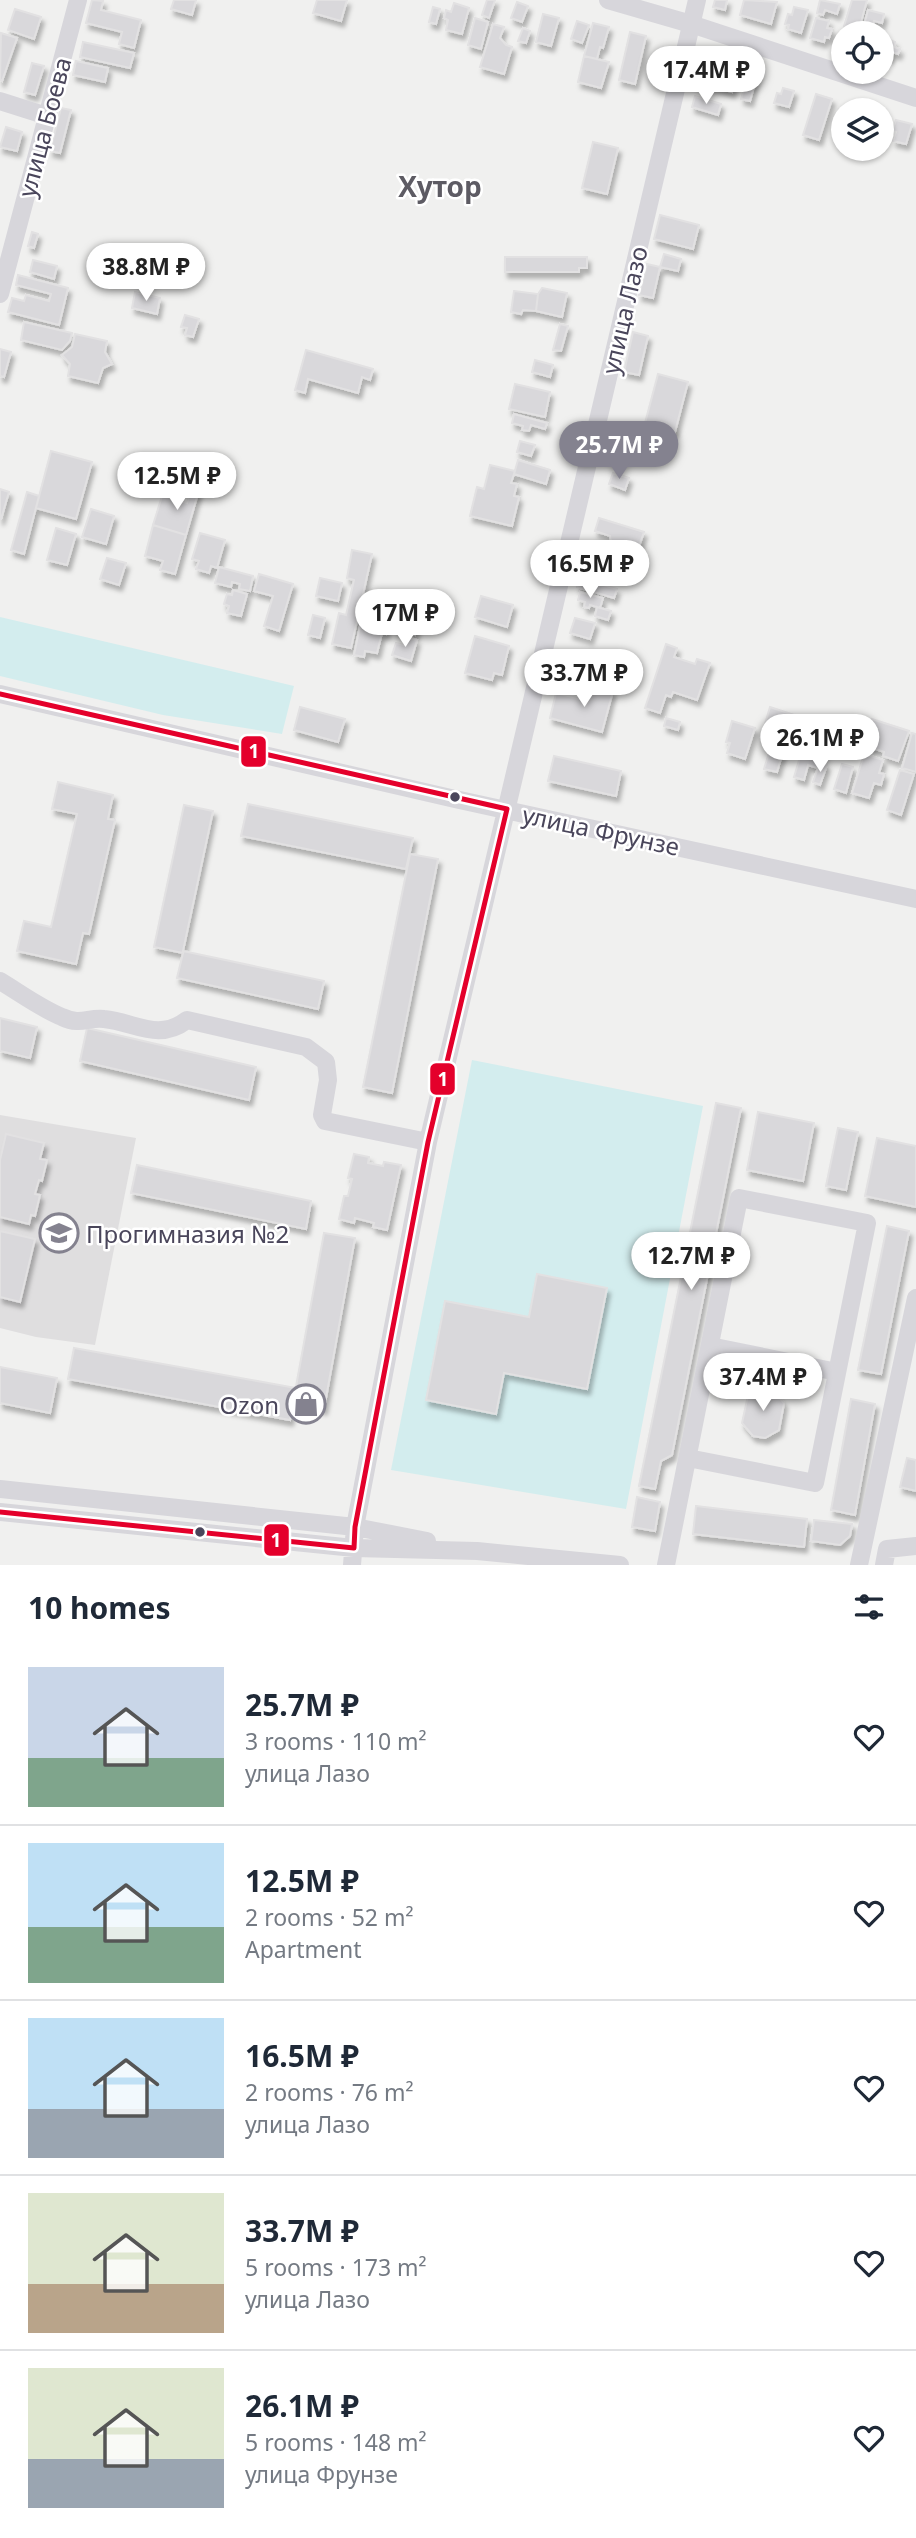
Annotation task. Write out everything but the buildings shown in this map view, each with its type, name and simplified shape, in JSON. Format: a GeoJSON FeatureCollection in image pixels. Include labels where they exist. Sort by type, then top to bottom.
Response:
{"type":"FeatureCollection","features":[{"type":"Feature","properties":{"kind":"street","name":"улица Боева"},"geometry":{"type":"LineString","coordinates":[[0,294],[78,0]]}},
{"type":"Feature","properties":{"kind":"street"},"geometry":{"type":"LineString","coordinates":[[608,0],[691,24],[916,98]]}},
{"type":"Feature","properties":{"kind":"street","name":"улица Лазо"},"geometry":{"type":"LineString","coordinates":[[353,1557],[355,1527],[428,1142],[697,0]]}},
{"type":"Feature","properties":{"kind":"street"},"geometry":{"type":"LineString","coordinates":[[0,101],[47,116]]}},
{"type":"Feature","properties":{"kind":"street","name":"улица Фрунзе"},"geometry":{"type":"LineString","coordinates":[[0,694],[916,899]]}},
{"type":"Feature","properties":{"kind":"street"},"geometry":{"type":"LineString","coordinates":[[0,981],[63,1018],[82,1023],[102,1018],[153,1031],[175,1029],[187,1020],[306,1047],[326,1062],[328,1080],[321,1115],[325,1121],[428,1142]]}},
{"type":"Feature","properties":{"kind":"street"},"geometry":{"type":"LineString","coordinates":[[666,1565],[740,1198],[866,1223],[815,1483],[688,1458]]}},
{"type":"Feature","properties":{"kind":"street"},"geometry":{"type":"LineString","coordinates":[[859,1565],[916,1298]]}},
{"type":"Feature","properties":{"kind":"street"},"geometry":{"type":"LineString","coordinates":[[710,1346],[837,1372]]}},
{"type":"Feature","properties":{"kind":"street"},"geometry":{"type":"LineString","coordinates":[[0,1489],[355,1527],[477,1551],[620,1565]]}},
{"type":"Feature","properties":{"kind":"street"},"geometry":{"type":"LineString","coordinates":[[0,1512],[353,1557],[477,1551]]}},
{"type":"Feature","properties":{"kind":"street"},"geometry":{"type":"LineString","coordinates":[[884,1565],[887,1549],[916,1546]]}},
{"type":"Feature","properties":{"kind":"shaded area"},"geometry":{"type":"Polygon","coordinates":[[[0,617],[294,686],[282,734],[163,715],[0,676],[0,617]]]}},
{"type":"Feature","properties":{"kind":"shaded area"},"geometry":{"type":"Polygon","coordinates":[[[472,1060],[703,1106],[626,1509],[391,1470],[472,1060]]]}},
{"type":"Feature","properties":{"kind":"shaded area","name":"Прогимназия №2"},"geometry":{"type":"Polygon","coordinates":[[[0,1115],[136,1138],[95,1345],[36,1337],[0,1328],[0,1115]]]}},
{"type":"Feature","properties":{"kind":"transit line","name":"1"},"geometry":{"type":"LineString","coordinates":[[0,694],[507,809]]}},
{"type":"Feature","properties":{"kind":"transit line","name":"1"},"geometry":{"type":"LineString","coordinates":[[0,1512],[354,1548],[355,1527],[428,1142],[507,809]]}},
{"type":"Feature","properties":{"kind":"place","name":"Прогимназия №2"},"geometry":{"type":"Point","coordinates":[59,1233]}},
{"type":"Feature","properties":{"kind":"place","name":"Ozon"},"geometry":{"type":"Point","coordinates":[306,1404]}},
{"type":"Feature","properties":{"kind":"district","name":"Хутор"},"geometry":{"type":"Point","coordinates":[440,186]}}]}
